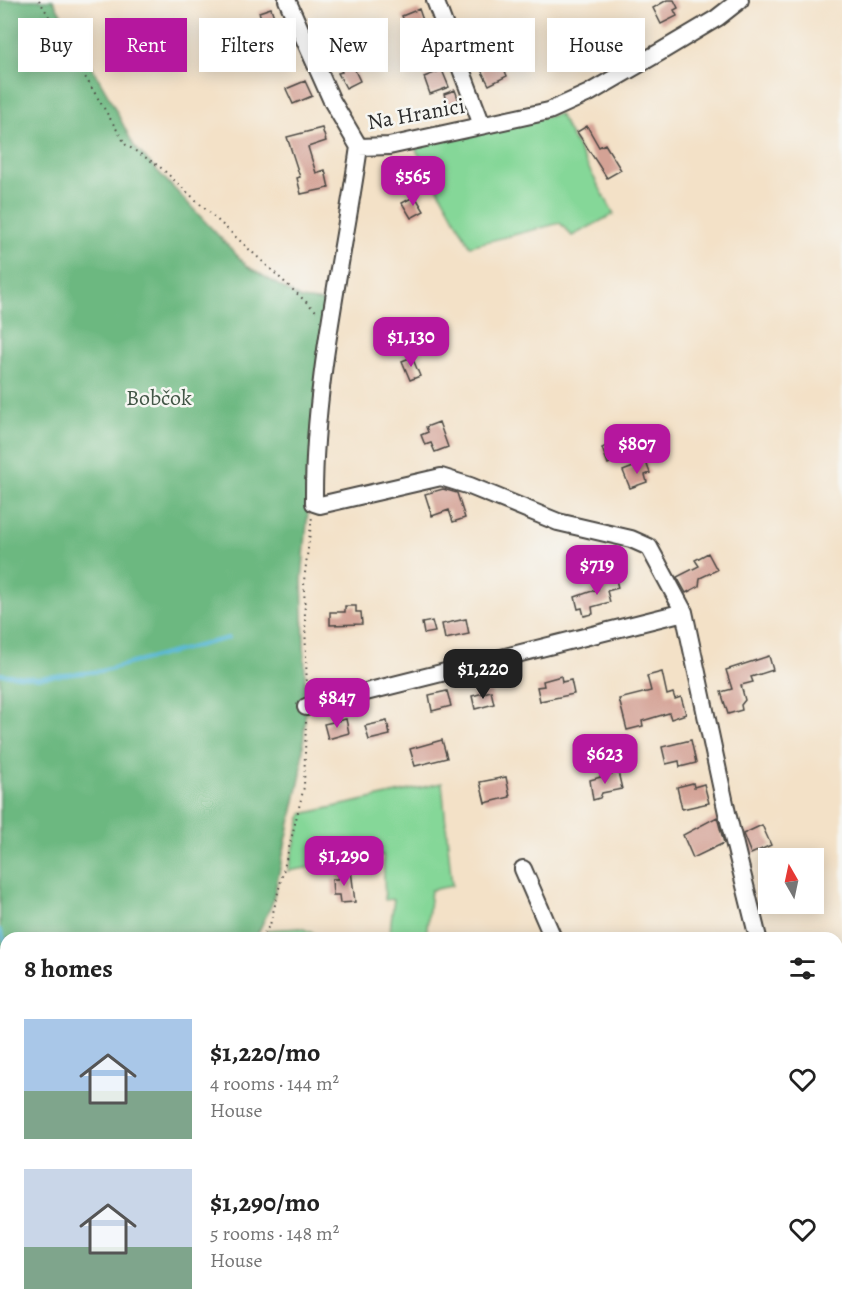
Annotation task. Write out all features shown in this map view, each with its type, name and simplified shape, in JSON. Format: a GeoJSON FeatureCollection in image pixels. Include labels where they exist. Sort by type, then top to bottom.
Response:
{"type":"FeatureCollection","features":[{"type":"Feature","properties":{"kind":"street"},"geometry":{"type":"LineString","coordinates":[[287,0],[332,101],[359,147],[328,322],[314,469],[314,503],[320,505],[441,477],[558,522],[642,542],[649,547],[684,612],[727,813],[757,932]]}},
{"type":"Feature","properties":{"kind":"street","name":"Na Hranici"},"geometry":{"type":"LineString","coordinates":[[435,0],[482,125]]}},
{"type":"Feature","properties":{"kind":"street","name":"Na Hranici"},"geometry":{"type":"LineString","coordinates":[[359,147],[389,146],[549,111],[589,93],[717,18],[740,0]]}},
{"type":"Feature","properties":{"kind":"street"},"geometry":{"type":"LineString","coordinates":[[306,707],[684,612]]}},
{"type":"Feature","properties":{"kind":"street"},"geometry":{"type":"LineString","coordinates":[[523,869],[550,932]]}},
{"type":"Feature","properties":{"kind":"path"},"geometry":{"type":"LineString","coordinates":[[39,0],[126,145],[159,166],[328,322]]}},
{"type":"Feature","properties":{"kind":"path"},"geometry":{"type":"LineString","coordinates":[[264,932],[270,924],[304,788],[306,707],[304,581],[314,503]]}},
{"type":"Feature","properties":{"kind":"green space","name":"Bobčok"},"geometry":{"type":"Polygon","coordinates":[[[0,0],[53,0],[63,18],[18,18],[18,72],[93,72],[93,69],[134,146],[247,266],[301,299],[326,302],[302,580],[306,707],[301,774],[272,904],[258,932],[0,932],[0,0]]]}},
{"type":"Feature","properties":{"kind":"green space"},"geometry":{"type":"Polygon","coordinates":[[[559,114],[614,214],[572,236],[560,223],[470,246],[414,146],[559,114]]]}},
{"type":"Feature","properties":{"kind":"green space"},"geometry":{"type":"Polygon","coordinates":[[[442,783],[452,886],[431,890],[427,932],[390,932],[394,899],[385,900],[383,855],[288,871],[302,814],[442,783]]]}},
{"type":"Feature","properties":{"kind":"green space"},"geometry":{"type":"Polygon","coordinates":[[[301,928],[310,932],[267,932],[268,930],[301,928]]]}},
{"type":"Feature","properties":{"kind":"building"},"geometry":{"type":"Polygon","coordinates":[[[667,0],[674,0],[678,8],[674,10],[677,16],[661,24],[653,8],[667,0]]]}},
{"type":"Feature","properties":{"kind":"building"},"geometry":{"type":"Polygon","coordinates":[[[271,8],[274,18],[261,18],[259,12],[271,8]]]}},
{"type":"Feature","properties":{"kind":"building"},"geometry":{"type":"Polygon","coordinates":[[[419,9],[422,18],[403,18],[402,16],[419,9]]]}},
{"type":"Feature","properties":{"kind":"building"},"geometry":{"type":"Polygon","coordinates":[[[356,72],[360,81],[346,88],[338,73],[356,72]]]}},
{"type":"Feature","properties":{"kind":"building"},"geometry":{"type":"Polygon","coordinates":[[[443,72],[449,87],[430,94],[424,77],[443,72]]]}},
{"type":"Feature","properties":{"kind":"building"},"geometry":{"type":"Polygon","coordinates":[[[482,72],[505,72],[507,76],[489,85],[482,72]]]}},
{"type":"Feature","properties":{"kind":"building"},"geometry":{"type":"Polygon","coordinates":[[[305,81],[312,96],[293,104],[286,89],[305,81]]]}},
{"type":"Feature","properties":{"kind":"building"},"geometry":{"type":"Polygon","coordinates":[[[455,90],[459,101],[448,106],[444,94],[455,90]]]}},
{"type":"Feature","properties":{"kind":"building"},"geometry":{"type":"Polygon","coordinates":[[[587,126],[599,147],[605,144],[621,170],[607,178],[577,132],[587,126]]]}},
{"type":"Feature","properties":{"kind":"building"},"geometry":{"type":"Polygon","coordinates":[[[322,128],[326,141],[308,147],[316,173],[325,170],[329,188],[301,194],[297,178],[300,177],[287,137],[322,128]]]}},
{"type":"Feature","properties":{"kind":"building"},"geometry":{"type":"Polygon","coordinates":[[[415,196],[424,211],[411,218],[402,203],[415,196]]]}},
{"type":"Feature","properties":{"kind":"building"},"geometry":{"type":"Polygon","coordinates":[[[412,357],[420,376],[410,380],[402,361],[412,357]]]}},
{"type":"Feature","properties":{"kind":"building"},"geometry":{"type":"Polygon","coordinates":[[[439,422],[448,447],[435,452],[431,443],[425,445],[421,435],[428,432],[426,427],[439,422]]]}},
{"type":"Feature","properties":{"kind":"building"},"geometry":{"type":"Polygon","coordinates":[[[628,426],[638,446],[614,455],[616,460],[608,464],[602,448],[620,439],[617,430],[628,426]]]}},
{"type":"Feature","properties":{"kind":"building"},"geometry":{"type":"Polygon","coordinates":[[[646,462],[650,473],[645,475],[647,482],[630,488],[623,471],[646,462]]]}},
{"type":"Feature","properties":{"kind":"building"},"geometry":{"type":"Polygon","coordinates":[[[443,489],[457,493],[465,518],[453,522],[449,510],[432,516],[425,494],[443,489]]]}},
{"type":"Feature","properties":{"kind":"building"},"geometry":{"type":"Polygon","coordinates":[[[708,553],[717,570],[700,578],[699,586],[686,593],[677,577],[699,566],[695,560],[708,553]]]}},
{"type":"Feature","properties":{"kind":"building"},"geometry":{"type":"Polygon","coordinates":[[[615,575],[618,588],[607,591],[610,602],[592,607],[593,614],[584,616],[582,608],[578,609],[575,597],[598,589],[596,582],[615,575]]]}},
{"type":"Feature","properties":{"kind":"building"},"geometry":{"type":"Polygon","coordinates":[[[345,606],[356,606],[356,612],[361,612],[362,624],[330,625],[330,612],[345,612],[345,606]]]}},
{"type":"Feature","properties":{"kind":"building"},"geometry":{"type":"Polygon","coordinates":[[[466,619],[469,634],[445,639],[442,624],[466,619]]]}},
{"type":"Feature","properties":{"kind":"building"},"geometry":{"type":"Polygon","coordinates":[[[432,621],[435,632],[424,634],[422,623],[432,621]]]}},
{"type":"Feature","properties":{"kind":"building"},"geometry":{"type":"Polygon","coordinates":[[[769,656],[773,670],[751,677],[753,682],[741,685],[745,700],[741,705],[742,710],[728,714],[721,692],[732,689],[726,670],[769,656]]]}},
{"type":"Feature","properties":{"kind":"building"},"geometry":{"type":"Polygon","coordinates":[[[662,672],[667,695],[673,693],[675,699],[681,697],[686,714],[671,719],[669,713],[642,721],[643,726],[627,730],[619,699],[651,691],[647,676],[662,672]]]}},
{"type":"Feature","properties":{"kind":"building"},"geometry":{"type":"Polygon","coordinates":[[[561,676],[562,682],[571,680],[574,694],[540,701],[537,687],[544,686],[543,681],[561,676]]]}},
{"type":"Feature","properties":{"kind":"building"},"geometry":{"type":"Polygon","coordinates":[[[447,691],[451,706],[432,711],[429,695],[447,691]]]}},
{"type":"Feature","properties":{"kind":"building"},"geometry":{"type":"Polygon","coordinates":[[[491,691],[494,704],[475,709],[472,696],[491,691]]]}},
{"type":"Feature","properties":{"kind":"building"},"geometry":{"type":"Polygon","coordinates":[[[346,719],[349,733],[328,739],[324,724],[346,719]]]}},
{"type":"Feature","properties":{"kind":"building"},"geometry":{"type":"Polygon","coordinates":[[[387,721],[390,735],[369,740],[365,726],[387,721]]]}},
{"type":"Feature","properties":{"kind":"building"},"geometry":{"type":"Polygon","coordinates":[[[442,740],[447,758],[415,766],[410,749],[442,740]]]}},
{"type":"Feature","properties":{"kind":"building"},"geometry":{"type":"Polygon","coordinates":[[[691,740],[696,763],[680,767],[679,761],[666,764],[662,747],[691,740]]]}},
{"type":"Feature","properties":{"kind":"building"},"geometry":{"type":"Polygon","coordinates":[[[618,772],[622,789],[602,793],[600,798],[593,800],[590,780],[618,772]]]}},
{"type":"Feature","properties":{"kind":"building"},"geometry":{"type":"Polygon","coordinates":[[[506,777],[510,797],[485,803],[480,782],[506,777]]]}},
{"type":"Feature","properties":{"kind":"building"},"geometry":{"type":"Polygon","coordinates":[[[693,783],[694,787],[704,784],[709,803],[682,809],[677,787],[693,783]]]}},
{"type":"Feature","properties":{"kind":"building"},"geometry":{"type":"Polygon","coordinates":[[[717,817],[724,843],[693,858],[683,835],[717,817]]]}},
{"type":"Feature","properties":{"kind":"building"},"geometry":{"type":"Polygon","coordinates":[[[762,825],[771,845],[758,848],[758,851],[751,854],[743,834],[762,825]]]}},
{"type":"Feature","properties":{"kind":"building"},"geometry":{"type":"Polygon","coordinates":[[[351,870],[355,902],[340,903],[339,895],[333,895],[332,879],[338,879],[337,871],[351,870]]]}},
{"type":"Feature","properties":{"kind":"waterway"},"geometry":{"type":"LineString","coordinates":[[0,674],[37,678],[101,671],[228,638]]}}]}
